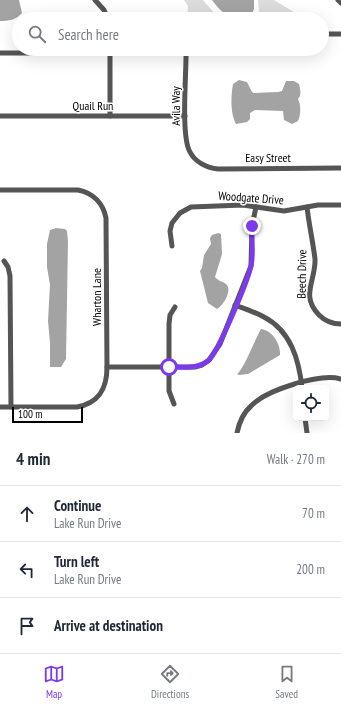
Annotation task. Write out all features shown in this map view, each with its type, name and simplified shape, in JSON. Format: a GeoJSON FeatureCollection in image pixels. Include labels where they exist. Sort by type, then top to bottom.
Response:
{"type":"FeatureCollection","features":[{"type":"Feature","properties":{"kind":"street"},"geometry":{"type":"LineString","coordinates":[[94,0],[105,12]]}},
{"type":"Feature","properties":{"kind":"street"},"geometry":{"type":"LineString","coordinates":[[329,34],[341,34]]}},
{"type":"Feature","properties":{"kind":"street"},"geometry":{"type":"LineString","coordinates":[[0,53],[12,53]]}},
{"type":"Feature","properties":{"kind":"street"},"geometry":{"type":"LineString","coordinates":[[110,56],[110,116]]}},
{"type":"Feature","properties":{"kind":"street","name":"Avila Way"},"geometry":{"type":"LineString","coordinates":[[186,56],[186,143],[190,152],[197,161]]}},
{"type":"Feature","properties":{"kind":"street","name":"Quail Run"},"geometry":{"type":"LineString","coordinates":[[0,116],[185,116]]}},
{"type":"Feature","properties":{"kind":"street","name":"Easy Street"},"geometry":{"type":"LineString","coordinates":[[197,161],[210,168],[218,169],[341,168]]}},
{"type":"Feature","properties":{"kind":"street","name":"Wharton Lane"},"geometry":{"type":"LineString","coordinates":[[0,190],[78,190],[90,195],[101,205],[106,218],[107,367],[103,390],[93,401],[86,405],[76,407],[11,407]]}},
{"type":"Feature","properties":{"kind":"street","name":"Woodgate Drive"},"geometry":{"type":"LineString","coordinates":[[172,246],[170,231],[174,220],[182,212],[195,206],[243,205],[284,211],[318,205],[341,205]]}},
{"type":"Feature","properties":{"kind":"street"},"geometry":{"type":"LineString","coordinates":[[107,367],[195,367],[202,365],[209,360],[220,344],[251,266],[252,226],[256,207]]}},
{"type":"Feature","properties":{"kind":"street","name":"Beech Drive"},"geometry":{"type":"LineString","coordinates":[[307,207],[315,260],[309,290],[311,304],[322,318],[333,323],[341,324]]}},
{"type":"Feature","properties":{"kind":"street"},"geometry":{"type":"LineString","coordinates":[[0,408],[11,407],[10,276],[8,267],[4,261]]}},
{"type":"Feature","properties":{"kind":"street"},"geometry":{"type":"LineString","coordinates":[[236,305],[265,317],[282,331],[296,354],[302,385]]}},
{"type":"Feature","properties":{"kind":"street"},"geometry":{"type":"LineString","coordinates":[[174,404],[169,391],[169,367],[170,319],[175,307]]}},
{"type":"Feature","properties":{"kind":"street"},"geometry":{"type":"LineString","coordinates":[[237,433],[240,422],[251,405],[260,398],[302,381],[327,377],[341,379]]}},
{"type":"Feature","properties":{"kind":"street"},"geometry":{"type":"LineString","coordinates":[[305,421],[307,433]]}},
{"type":"Feature","properties":{"kind":"shaded area"},"geometry":{"type":"Polygon","coordinates":[[[0,0],[19,0],[22,12],[12,12],[12,20],[0,21],[0,0]]]}},
{"type":"Feature","properties":{"kind":"shaded area"},"geometry":{"type":"Polygon","coordinates":[[[184,0],[203,0],[213,12],[188,12],[188,6],[184,0]]]}},
{"type":"Feature","properties":{"kind":"shaded area"},"geometry":{"type":"Polygon","coordinates":[[[212,0],[254,0],[253,12],[223,12],[212,0]]]}},
{"type":"Feature","properties":{"kind":"shaded area"},"geometry":{"type":"Polygon","coordinates":[[[258,0],[274,0],[294,12],[258,12],[258,0]]]}},
{"type":"Feature","properties":{"kind":"shaded area"},"geometry":{"type":"Polygon","coordinates":[[[239,80],[247,82],[254,93],[282,91],[286,81],[294,81],[299,84],[300,94],[298,99],[300,104],[300,115],[298,121],[292,124],[284,120],[283,111],[255,110],[250,113],[250,119],[247,122],[236,124],[232,110],[232,94],[233,84],[239,80]]]}},
{"type":"Feature","properties":{"kind":"shaded area"},"geometry":{"type":"Polygon","coordinates":[[[56,228],[65,229],[67,231],[68,241],[66,359],[61,367],[50,367],[48,321],[50,285],[47,267],[47,244],[50,230],[56,228]]]}},
{"type":"Feature","properties":{"kind":"shaded area"},"geometry":{"type":"Polygon","coordinates":[[[218,233],[221,234],[222,254],[215,277],[226,284],[228,287],[228,294],[217,309],[208,303],[200,271],[202,268],[204,255],[211,244],[210,238],[212,235],[218,233]]]}},
{"type":"Feature","properties":{"kind":"shaded area"},"geometry":{"type":"Polygon","coordinates":[[[261,329],[269,332],[275,338],[279,346],[280,355],[248,374],[237,374],[243,366],[261,329]]]}},
{"type":"Feature","properties":{"kind":"route"},"geometry":{"type":"LineString","coordinates":[[169,367],[195,367],[202,365],[209,360],[220,344],[251,266],[252,226]]}}]}
